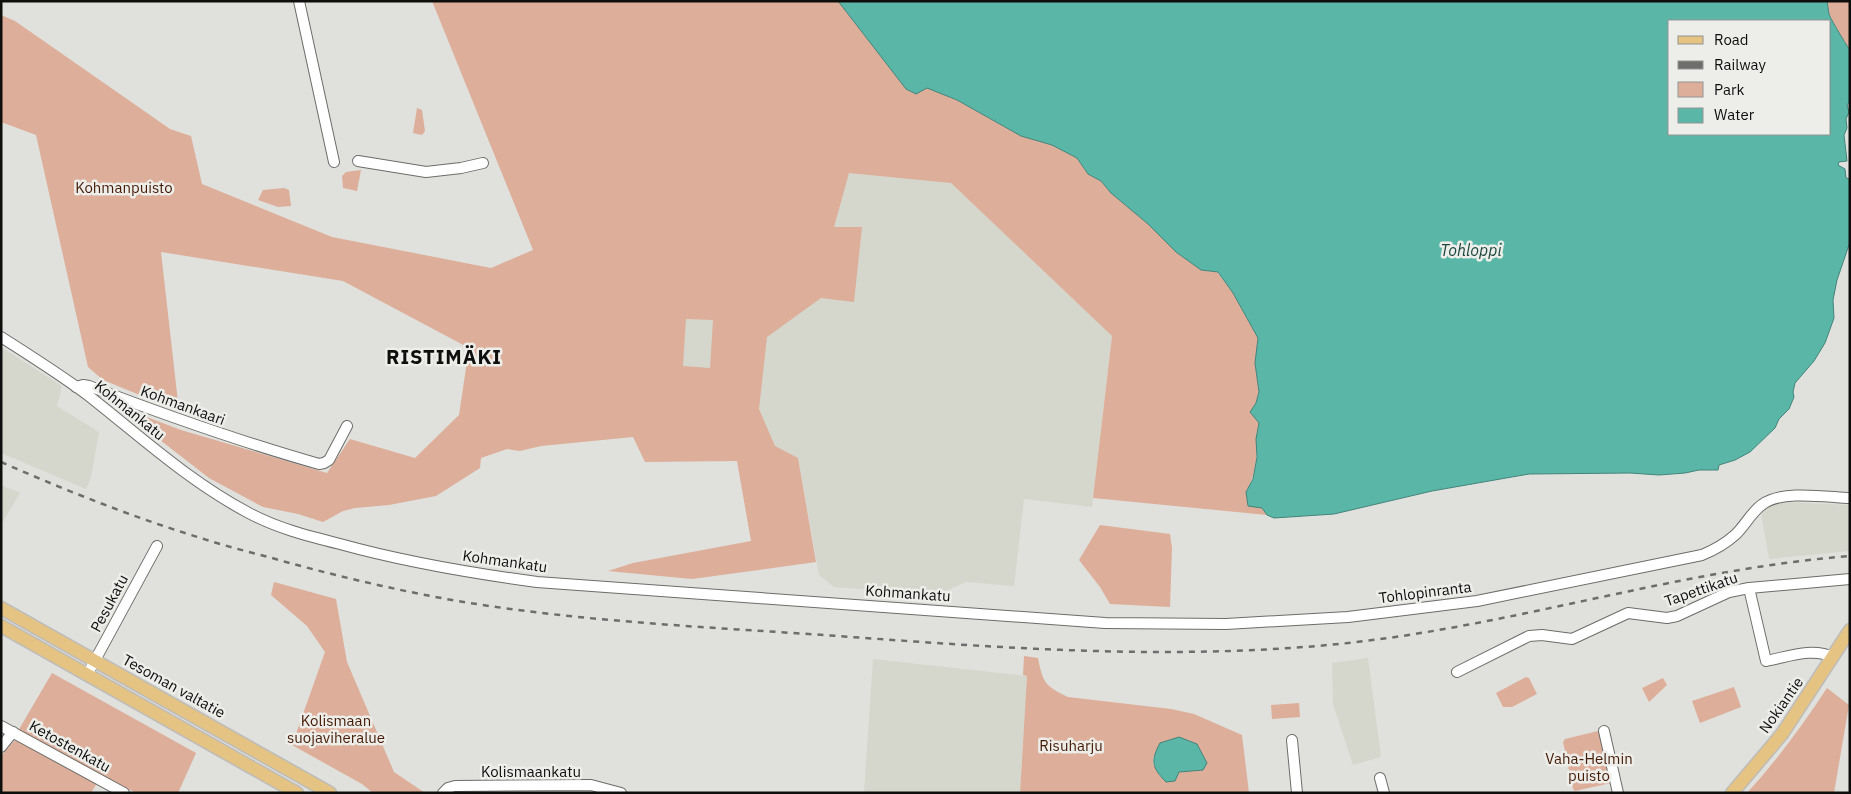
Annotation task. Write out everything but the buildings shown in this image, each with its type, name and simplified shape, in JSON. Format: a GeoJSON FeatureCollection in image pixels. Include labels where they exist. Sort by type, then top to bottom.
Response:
{"type":"FeatureCollection","features":[{"type":"Feature","properties":{"kind":"main road","name":"Tesoman valtatie"},"geometry":{"type":"LineString","coordinates":[[1,608],[330,793]]}},
{"type":"Feature","properties":{"kind":"main road"},"geometry":{"type":"LineString","coordinates":[[1,626],[297,793]]}},
{"type":"Feature","properties":{"kind":"main road","name":"Nokiantie"},"geometry":{"type":"LineString","coordinates":[[1732,793],[1782,734],[1850,630]]}},
{"type":"Feature","properties":{"kind":"street"},"geometry":{"type":"LineString","coordinates":[[299,1],[334,162]]}},
{"type":"Feature","properties":{"kind":"street"},"geometry":{"type":"LineString","coordinates":[[358,161],[426,172],[461,168],[483,163]]}},
{"type":"Feature","properties":{"kind":"street","name":"Kohmankaari"},"geometry":{"type":"LineString","coordinates":[[1,338],[76,386],[83,384],[90,386],[232,438],[318,464],[329,460],[347,426]]}},
{"type":"Feature","properties":{"kind":"street","name":"Kohmankatu"},"geometry":{"type":"LineString","coordinates":[[76,386],[188,476],[232,504],[283,528],[362,550],[450,569],[536,582],[979,613]]}},
{"type":"Feature","properties":{"kind":"street","name":"Tohlopinranta"},"geometry":{"type":"LineString","coordinates":[[979,613],[1120,623],[1226,624],[1348,617],[1461,603],[1702,555],[1735,535],[1755,511],[1768,501],[1786,496],[1850,498]]}},
{"type":"Feature","properties":{"kind":"street","name":"Pesukatu"},"geometry":{"type":"LineString","coordinates":[[87,675],[157,546]]}},
{"type":"Feature","properties":{"kind":"street","name":"Tapettikatu"},"geometry":{"type":"LineString","coordinates":[[1457,672],[1529,636],[1542,635],[1572,639],[1628,613],[1667,618],[1677,616],[1728,592],[1749,588],[1850,579]]}},
{"type":"Feature","properties":{"kind":"street"},"geometry":{"type":"LineString","coordinates":[[1749,588],[1766,661],[1813,652],[1824,653],[1833,657]]}},
{"type":"Feature","properties":{"kind":"street","name":"Ketostenkatu"},"geometry":{"type":"LineString","coordinates":[[1,726],[124,793]]}},
{"type":"Feature","properties":{"kind":"street"},"geometry":{"type":"LineString","coordinates":[[1604,731],[1618,793]]}},
{"type":"Feature","properties":{"kind":"street"},"geometry":{"type":"LineString","coordinates":[[1,747],[13,732]]}},
{"type":"Feature","properties":{"kind":"street"},"geometry":{"type":"LineString","coordinates":[[1292,740],[1297,793]]}},
{"type":"Feature","properties":{"kind":"street"},"geometry":{"type":"LineString","coordinates":[[1380,778],[1384,793]]}},
{"type":"Feature","properties":{"kind":"street","name":"Kolismaankatu"},"geometry":{"type":"LineString","coordinates":[[443,793],[448,788],[455,786],[561,785],[591,785],[621,793]]}},
{"type":"Feature","properties":{"kind":"shaded area"},"geometry":{"type":"Polygon","coordinates":[[[786,128],[951,183],[1112,336],[1092,507],[1024,499],[1014,586],[966,582],[936,595],[834,587],[819,575],[798,458],[680,410],[690,255],[786,128]]]}},
{"type":"Feature","properties":{"kind":"shaded area"},"geometry":{"type":"Polygon","coordinates":[[[1,347],[62,386],[57,406],[99,432],[91,477],[86,489],[1,453],[1,347]]]}},
{"type":"Feature","properties":{"kind":"shaded area"},"geometry":{"type":"Polygon","coordinates":[[[1,485],[20,493],[1,525],[1,485]]]}},
{"type":"Feature","properties":{"kind":"shaded area"},"geometry":{"type":"Polygon","coordinates":[[[1759,501],[1850,505],[1850,551],[1769,559],[1759,501]]]}},
{"type":"Feature","properties":{"kind":"shaded area"},"geometry":{"type":"Polygon","coordinates":[[[1368,658],[1381,757],[1353,765],[1333,704],[1332,663],[1368,658]]]}},
{"type":"Feature","properties":{"kind":"shaded area"},"geometry":{"type":"Polygon","coordinates":[[[873,659],[1027,676],[1020,793],[864,793],[873,659]]]}},
{"type":"Feature","properties":{"kind":"green space","name":"Kohmanpuisto"},"geometry":{"type":"Polygon","coordinates":[[[432,1],[838,1],[906,89],[927,88],[957,100],[1021,136],[1052,145],[1077,158],[1088,174],[1101,181],[1111,193],[1148,224],[1176,252],[1201,270],[1217,272],[1233,293],[1258,338],[1255,363],[1259,392],[1256,403],[1250,412],[1259,423],[1255,466],[1246,492],[1267,515],[1093,498],[1112,336],[951,183],[849,173],[834,227],[862,227],[854,302],[821,298],[767,337],[759,409],[775,446],[798,458],[816,562],[692,579],[608,571],[633,563],[751,541],[737,461],[645,462],[633,437],[541,446],[520,451],[507,449],[481,458],[480,468],[436,496],[389,505],[355,508],[343,511],[323,522],[298,514],[263,507],[209,478],[115,405],[181,430],[327,473],[350,439],[415,458],[459,415],[469,348],[343,281],[161,252],[179,411],[103,380],[88,367],[36,135],[1,122],[1,15],[15,21],[170,129],[191,136],[202,184],[332,237],[491,268],[533,250],[432,1]],[[686,319],[683,366],[710,368],[713,320],[686,319]]]}},
{"type":"Feature","properties":{"kind":"green space"},"geometry":{"type":"Polygon","coordinates":[[[1827,1],[1850,1],[1850,50],[1830,17],[1827,1]]]}},
{"type":"Feature","properties":{"kind":"green space"},"geometry":{"type":"Polygon","coordinates":[[[417,108],[422,110],[425,131],[422,135],[413,133],[417,108]]]}},
{"type":"Feature","properties":{"kind":"green space"},"geometry":{"type":"Polygon","coordinates":[[[361,170],[357,191],[343,188],[342,176],[346,172],[361,170]]]}},
{"type":"Feature","properties":{"kind":"green space"},"geometry":{"type":"Polygon","coordinates":[[[284,188],[289,190],[291,206],[278,207],[258,200],[263,190],[284,188]]]}},
{"type":"Feature","properties":{"kind":"green space"},"geometry":{"type":"Polygon","coordinates":[[[1100,525],[1170,534],[1172,548],[1170,607],[1110,604],[1100,587],[1079,560],[1100,525]]]}},
{"type":"Feature","properties":{"kind":"green space","name":"Kolismaan suojaviheralue"},"geometry":{"type":"Polygon","coordinates":[[[274,582],[336,599],[347,662],[394,772],[425,793],[373,793],[362,784],[292,745],[325,652],[307,626],[271,595],[274,582]]]}},
{"type":"Feature","properties":{"kind":"green space","name":"Risuharju"},"geometry":{"type":"Polygon","coordinates":[[[1024,656],[1038,658],[1046,683],[1054,690],[1068,697],[1171,709],[1194,714],[1242,735],[1249,793],[1020,793],[1027,676],[1023,675],[1024,656]],[[1153,757],[1153,764],[1160,776],[1189,770],[1153,757]]]}},
{"type":"Feature","properties":{"kind":"green space"},"geometry":{"type":"Polygon","coordinates":[[[52,673],[196,753],[178,793],[136,793],[18,731],[52,673]]]}},
{"type":"Feature","properties":{"kind":"green space"},"geometry":{"type":"Polygon","coordinates":[[[1526,677],[1529,678],[1537,694],[1512,707],[1503,707],[1496,693],[1526,677]]]}},
{"type":"Feature","properties":{"kind":"green space"},"geometry":{"type":"Polygon","coordinates":[[[1663,678],[1667,685],[1649,702],[1642,688],[1663,678]]]}},
{"type":"Feature","properties":{"kind":"green space"},"geometry":{"type":"Polygon","coordinates":[[[1734,687],[1741,707],[1700,723],[1692,701],[1734,687]]]}},
{"type":"Feature","properties":{"kind":"green space"},"geometry":{"type":"Polygon","coordinates":[[[1827,688],[1849,705],[1834,793],[1747,793],[1789,742],[1827,688]]]}},
{"type":"Feature","properties":{"kind":"green space"},"geometry":{"type":"Polygon","coordinates":[[[1299,703],[1300,717],[1272,719],[1271,705],[1299,703]]]}},
{"type":"Feature","properties":{"kind":"green space","name":"Vaha-Helmin puisto"},"geometry":{"type":"Polygon","coordinates":[[[1598,731],[1601,732],[1611,783],[1575,791],[1563,742],[1565,739],[1598,731]]]}},
{"type":"Feature","properties":{"kind":"green space"},"geometry":{"type":"Polygon","coordinates":[[[15,740],[97,783],[91,793],[1,793],[1,756],[15,740]]]}},
{"type":"Feature","properties":{"kind":"water","name":"Tohloppi"},"geometry":{"type":"Polygon","coordinates":[[[838,1],[1827,1],[1830,17],[1850,50],[1850,101],[1847,105],[1849,112],[1844,135],[1847,161],[1839,162],[1838,165],[1845,169],[1846,178],[1850,179],[1850,242],[1837,280],[1833,300],[1834,318],[1825,343],[1814,361],[1795,383],[1794,397],[1789,409],[1779,419],[1775,428],[1750,452],[1735,460],[1719,465],[1718,470],[1699,470],[1659,475],[1630,473],[1529,474],[1432,491],[1334,514],[1274,518],[1267,515],[1262,508],[1248,506],[1246,492],[1253,479],[1257,457],[1256,439],[1259,423],[1250,412],[1256,403],[1259,392],[1255,363],[1258,338],[1233,293],[1218,272],[1201,270],[1176,252],[1148,224],[1111,193],[1101,181],[1088,174],[1077,158],[1052,145],[1021,136],[957,100],[927,88],[916,94],[906,89],[838,1]]]}},
{"type":"Feature","properties":{"kind":"water"},"geometry":{"type":"Polygon","coordinates":[[[1179,737],[1197,744],[1207,763],[1203,770],[1179,772],[1175,781],[1166,782],[1155,768],[1155,754],[1160,743],[1179,737]]]}},
{"type":"Feature","properties":{"kind":"railway"},"geometry":{"type":"LineString","coordinates":[[1,462],[101,503],[214,542],[307,568],[410,592],[548,614],[596,619],[960,645],[1144,652],[1205,652],[1328,645],[1394,637],[1459,626],[1719,574],[1784,563],[1850,556]]}},
{"type":"Feature","properties":{"kind":"district","name":"RISTIMÄKI"},"geometry":{"type":"Point","coordinates":[444,356]}}]}
